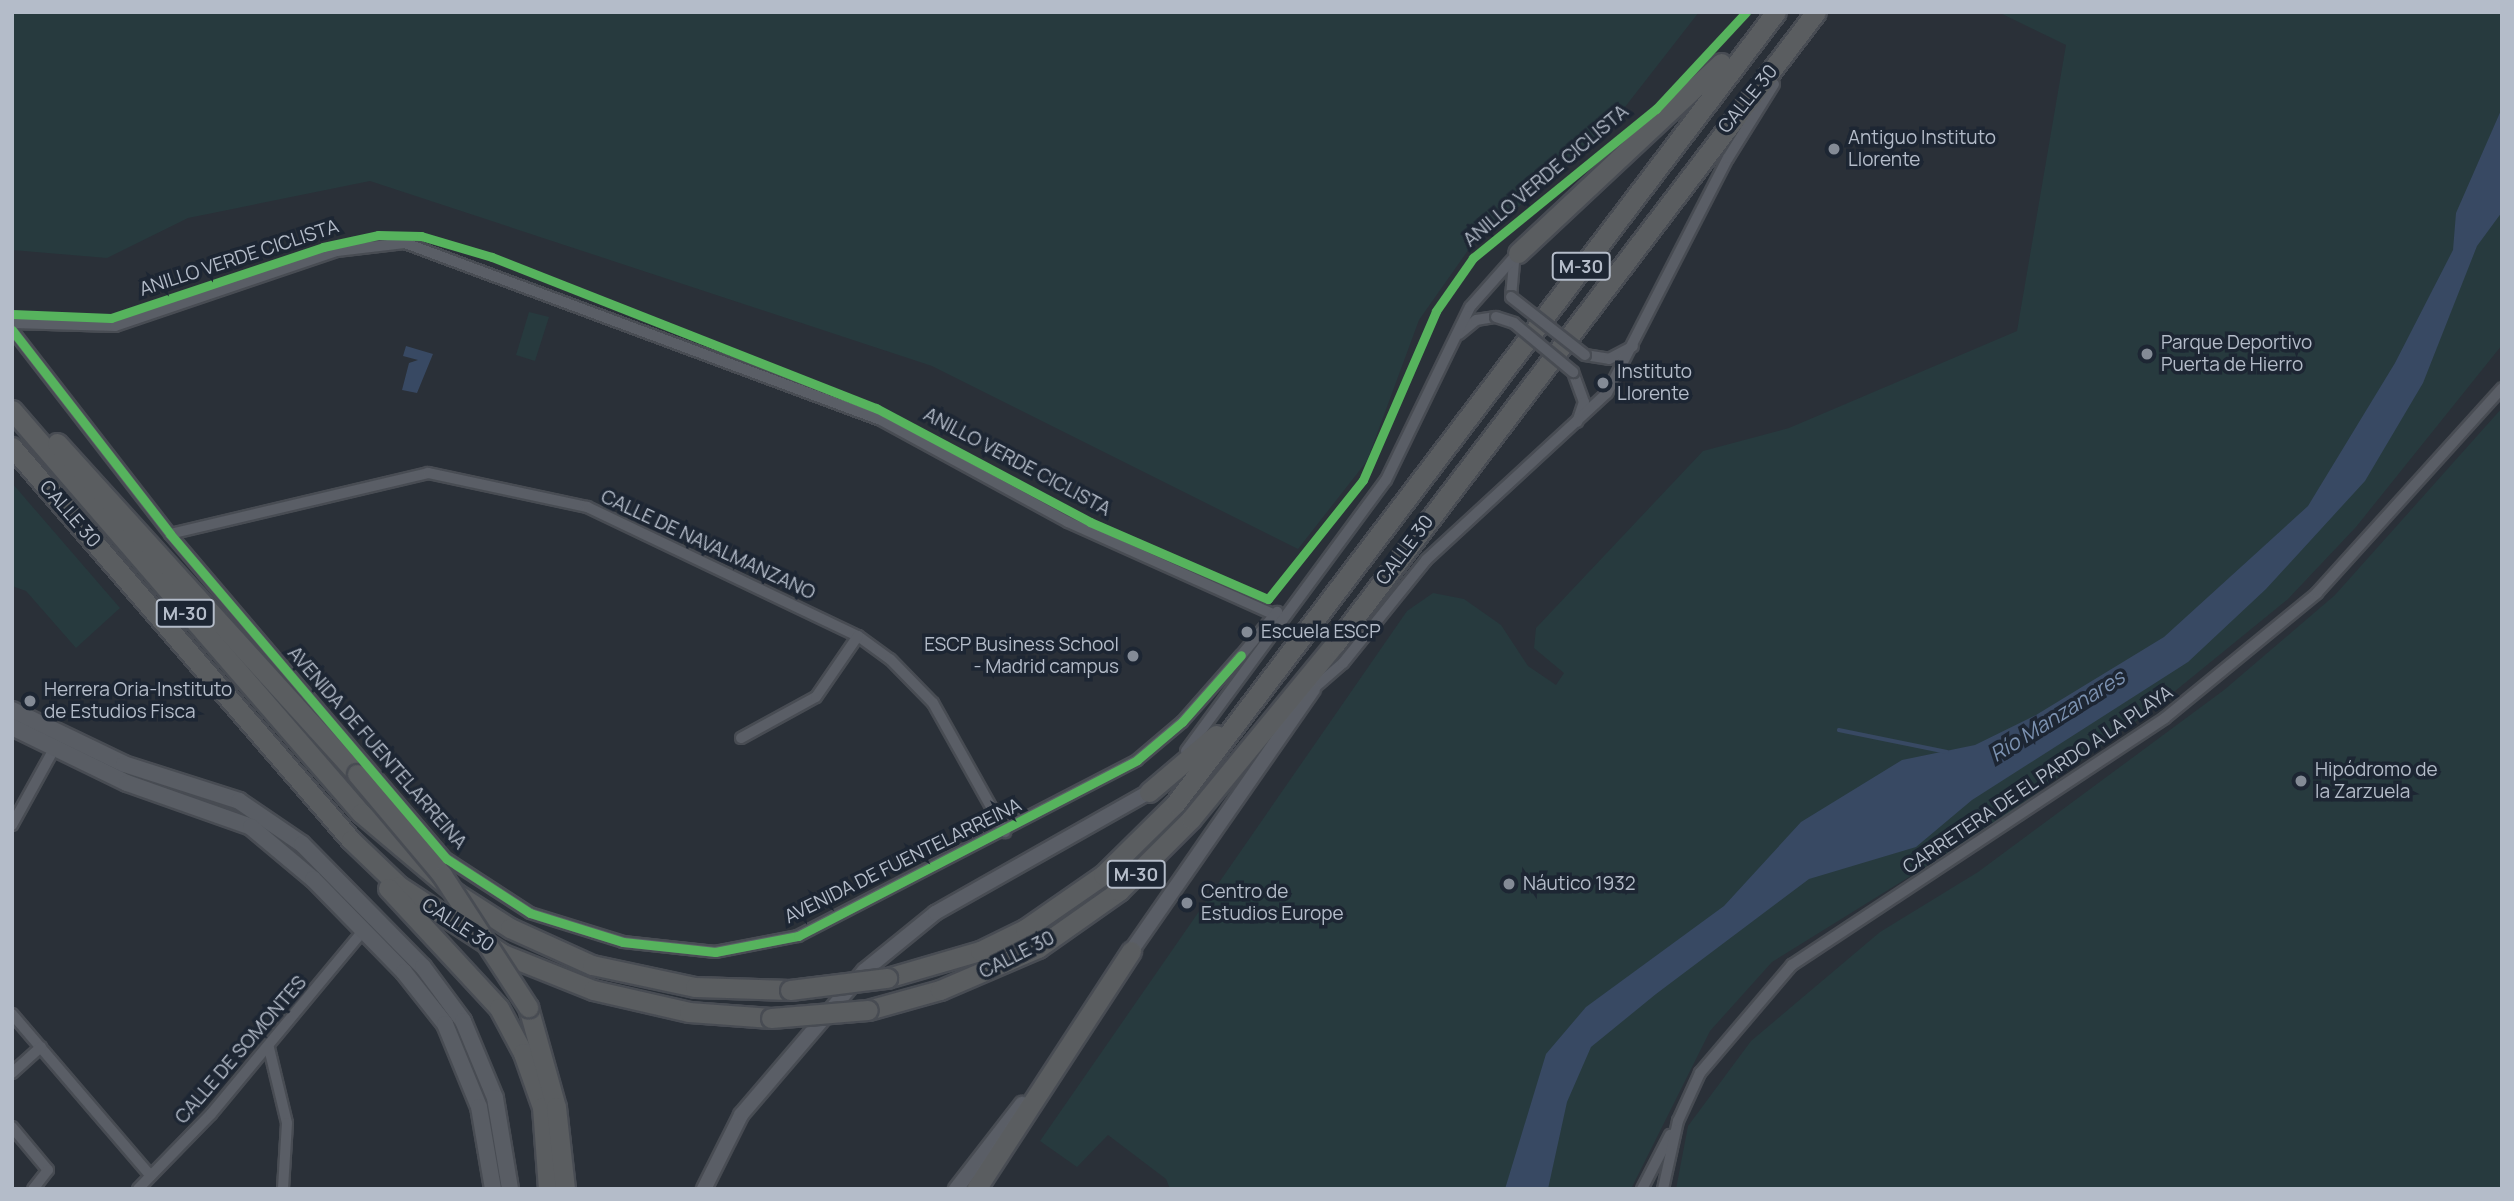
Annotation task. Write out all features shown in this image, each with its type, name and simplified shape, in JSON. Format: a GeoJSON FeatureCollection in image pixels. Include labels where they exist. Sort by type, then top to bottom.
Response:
{"type":"FeatureCollection","features":[{"type":"Feature","properties":{"kind":"highway"},"geometry":{"type":"LineString","coordinates":[[1518,253],[1709,79],[1761,12]]}},
{"type":"Feature","properties":{"kind":"highway","name":"CALLE 30"},"geometry":{"type":"LineString","coordinates":[[12,410],[318,767],[361,813],[457,894],[510,928],[592,965],[695,987],[790,990],[887,978],[980,951],[1063,905],[1175,804],[1235,719],[1776,12]]}},
{"type":"Feature","properties":{"kind":"highway","name":"CALLE 30"},"geometry":{"type":"LineString","coordinates":[[12,447],[365,856],[450,921],[526,963],[593,990],[689,1012],[771,1018],[868,1010],[986,973],[1099,907],[1191,819],[1335,644],[1816,12]]}},
{"type":"Feature","properties":{"kind":"highway"},"geometry":{"type":"LineString","coordinates":[[1774,84],[1798,35]]}},
{"type":"Feature","properties":{"kind":"highway"},"geometry":{"type":"LineString","coordinates":[[12,396],[357,774],[450,885],[528,1007],[545,1055],[556,1162],[548,1189]]}},
{"type":"Feature","properties":{"kind":"highway"},"geometry":{"type":"LineString","coordinates":[[1313,689],[1335,644]]}},
{"type":"Feature","properties":{"kind":"highway"},"geometry":{"type":"LineString","coordinates":[[1149,792],[1235,719]]}},
{"type":"Feature","properties":{"kind":"highway"},"geometry":{"type":"LineString","coordinates":[[365,856],[499,1009],[538,1097],[565,1189]]}},
{"type":"Feature","properties":{"kind":"highway"},"geometry":{"type":"LineString","coordinates":[[976,1189],[1132,951]]}},
{"type":"Feature","properties":{"kind":"main road"},"geometry":{"type":"LineString","coordinates":[[12,710],[124,764],[239,801],[317,858],[423,968],[463,1021],[495,1098],[510,1189]]}},
{"type":"Feature","properties":{"kind":"main road"},"geometry":{"type":"LineString","coordinates":[[12,727],[127,783],[251,827],[279,846],[419,989],[457,1047],[479,1107],[493,1189]]}},
{"type":"Feature","properties":{"kind":"street"},"geometry":{"type":"LineString","coordinates":[[956,1189],[1132,951],[1313,689],[1479,508],[1570,433],[1607,393],[1636,344],[1728,158],[1774,84]]}},
{"type":"Feature","properties":{"kind":"street"},"geometry":{"type":"LineString","coordinates":[[12,323],[115,326],[337,251],[405,243],[727,360],[881,420],[1068,522],[1240,602],[1273,614]]}},
{"type":"Feature","properties":{"kind":"street"},"geometry":{"type":"LineString","coordinates":[[1518,253],[1508,277],[1511,298],[1585,355],[1609,359],[1636,344]]}},
{"type":"Feature","properties":{"kind":"street"},"geometry":{"type":"LineString","coordinates":[[707,1186],[741,1115],[864,971],[958,898],[1149,792],[1203,730],[1297,598],[1386,480],[1445,351],[1470,307],[1518,253]]}},
{"type":"Feature","properties":{"kind":"street"},"geometry":{"type":"LineString","coordinates":[[1445,351],[1476,320],[1496,317],[1514,324],[1573,372],[1584,402],[1570,433]]}},
{"type":"Feature","properties":{"kind":"street"},"geometry":{"type":"LineString","coordinates":[[27,325],[28,350]]}},
{"type":"Feature","properties":{"kind":"street","name":"AVENIDA DE FUENTELARREINA"},"geometry":{"type":"LineString","coordinates":[[12,330],[170,534],[447,859],[530,912],[623,942],[715,952],[797,936],[1005,832],[1136,760],[1182,722],[1241,655],[1261,626],[1273,614],[1297,598]]}},
{"type":"Feature","properties":{"kind":"street","name":"CARRETERA DE EL PARDO A LA PLAYA"},"geometry":{"type":"LineString","coordinates":[[1663,1189],[1678,1121],[1700,1073],[1792,965],[2165,718],[2317,593],[2502,388]]}},
{"type":"Feature","properties":{"kind":"street","name":"CALLE DE NAVALMANZANO"},"geometry":{"type":"LineString","coordinates":[[170,534],[428,473],[587,507],[858,636],[933,704],[1005,832]]}},
{"type":"Feature","properties":{"kind":"street"},"geometry":{"type":"LineString","coordinates":[[1240,602],[1261,626]]}},
{"type":"Feature","properties":{"kind":"street"},"geometry":{"type":"LineString","coordinates":[[741,738],[816,697],[858,636]]}},
{"type":"Feature","properties":{"kind":"street","name":"AVENIDA DE FUENTELARREINA"},"geometry":{"type":"LineString","coordinates":[[1203,730],[1241,655]]}},
{"type":"Feature","properties":{"kind":"street"},"geometry":{"type":"LineString","coordinates":[[12,825],[55,747]]}},
{"type":"Feature","properties":{"kind":"street","name":"CALLE DE SOMONTES"},"geometry":{"type":"LineString","coordinates":[[138,1189],[269,1048],[364,930]]}},
{"type":"Feature","properties":{"kind":"street"},"geometry":{"type":"LineString","coordinates":[[12,1014],[151,1176]]}},
{"type":"Feature","properties":{"kind":"street"},"geometry":{"type":"LineString","coordinates":[[12,1073],[41,1047]]}},
{"type":"Feature","properties":{"kind":"street"},"geometry":{"type":"LineString","coordinates":[[269,1048],[287,1123],[283,1189]]}},
{"type":"Feature","properties":{"kind":"street"},"geometry":{"type":"LineString","coordinates":[[1642,1189],[1678,1121]]}},
{"type":"Feature","properties":{"kind":"street"},"geometry":{"type":"LineString","coordinates":[[12,1127],[48,1170],[33,1189]]}},
{"type":"Feature","properties":{"kind":"green space"},"geometry":{"type":"Polygon","coordinates":[[[12,12],[1699,12],[1604,134],[1469,249],[1419,320],[1367,461],[1298,549],[932,366],[370,181],[188,218],[107,258],[12,250],[12,12]]]}},
{"type":"Feature","properties":{"kind":"green space"},"geometry":{"type":"Polygon","coordinates":[[[1998,12],[2502,12],[2502,345],[2356,527],[2288,599],[2153,709],[1988,828],[1772,962],[1710,1031],[1631,1189],[1170,1189],[1166,1179],[1108,1135],[1077,1167],[1040,1141],[1407,611],[1433,593],[1464,599],[1501,625],[1528,666],[1556,685],[1564,673],[1534,648],[1536,628],[1703,451],[1789,428],[2017,331],[2066,45],[1998,12]]]}},
{"type":"Feature","properties":{"kind":"green space"},"geometry":{"type":"Polygon","coordinates":[[[529,312],[549,317],[535,361],[516,355],[529,312]]]}},
{"type":"Feature","properties":{"kind":"green space","name":"Hipódromo de la Zarzuela"},"geometry":{"type":"Polygon","coordinates":[[[2502,408],[2502,1189],[1676,1189],[1688,1126],[1751,1041],[1880,932],[1978,872],[2224,690],[2335,595],[2502,408]]]}},
{"type":"Feature","properties":{"kind":"green space"},"geometry":{"type":"Polygon","coordinates":[[[12,483],[120,608],[76,648],[26,591],[12,586],[12,483]]]}},
{"type":"Feature","properties":{"kind":"water","name":"Río Manzanares"},"geometry":{"type":"Polygon","coordinates":[[[2502,108],[2502,212],[2477,246],[2423,383],[2365,481],[2266,589],[2188,662],[1972,800],[1916,847],[1809,879],[1656,994],[1591,1047],[1567,1102],[1548,1189],[1505,1189],[1546,1054],[1586,1007],[1724,906],[1801,822],[1902,760],[1975,745],[2036,715],[2164,637],[2308,506],[2395,363],[2453,250],[2456,213],[2502,108]]]}},
{"type":"Feature","properties":{"kind":"water"},"geometry":{"type":"Polygon","coordinates":[[[406,346],[433,354],[417,393],[402,390],[409,363],[418,360],[403,356],[406,346]]]}},
{"type":"Feature","properties":{"kind":"waterway"},"geometry":{"type":"LineString","coordinates":[[1839,730],[1947,752]]}},
{"type":"Feature","properties":{"kind":"cycle path","name":"ANILLO VERDE CICLISTA"},"geometry":{"type":"LineString","coordinates":[[12,314],[111,318],[323,247],[378,235],[421,236],[492,257],[876,408],[1090,522],[1268,599],[1363,480],[1436,311],[1473,258],[1656,109],[1746,12]]}},
{"type":"Feature","properties":{"kind":"cycle path"},"geometry":{"type":"LineString","coordinates":[[12,330],[170,534],[447,859],[530,913],[623,942],[715,952],[798,936],[1137,760],[1182,722],[1241,655]]}},
{"type":"Feature","properties":{"kind":"place","name":"Antiguo Instituto Llorente"},"geometry":{"type":"Point","coordinates":[1834,149]}},
{"type":"Feature","properties":{"kind":"place","name":"Parque Deportivo Puerta de Hierro"},"geometry":{"type":"Point","coordinates":[2147,354]}},
{"type":"Feature","properties":{"kind":"place","name":"Instituto Llorente"},"geometry":{"type":"Point","coordinates":[1603,383]}},
{"type":"Feature","properties":{"kind":"place","name":"Escuela ESCP"},"geometry":{"type":"Point","coordinates":[1247,632]}},
{"type":"Feature","properties":{"kind":"place","name":"ESCP Business School - Madrid campus"},"geometry":{"type":"Point","coordinates":[1133,656]}},
{"type":"Feature","properties":{"kind":"place","name":"Herrera Oria-Instituto de Estudios Fisca"},"geometry":{"type":"Point","coordinates":[30,701]}},
{"type":"Feature","properties":{"kind":"place","name":"Hipódromo de la Zarzuela"},"geometry":{"type":"Point","coordinates":[2301,781]}},
{"type":"Feature","properties":{"kind":"place","name":"Náutico 1932"},"geometry":{"type":"Point","coordinates":[1509,884]}},
{"type":"Feature","properties":{"kind":"place","name":"Centro de Estudios Europe"},"geometry":{"type":"Point","coordinates":[1187,903]}}]}
